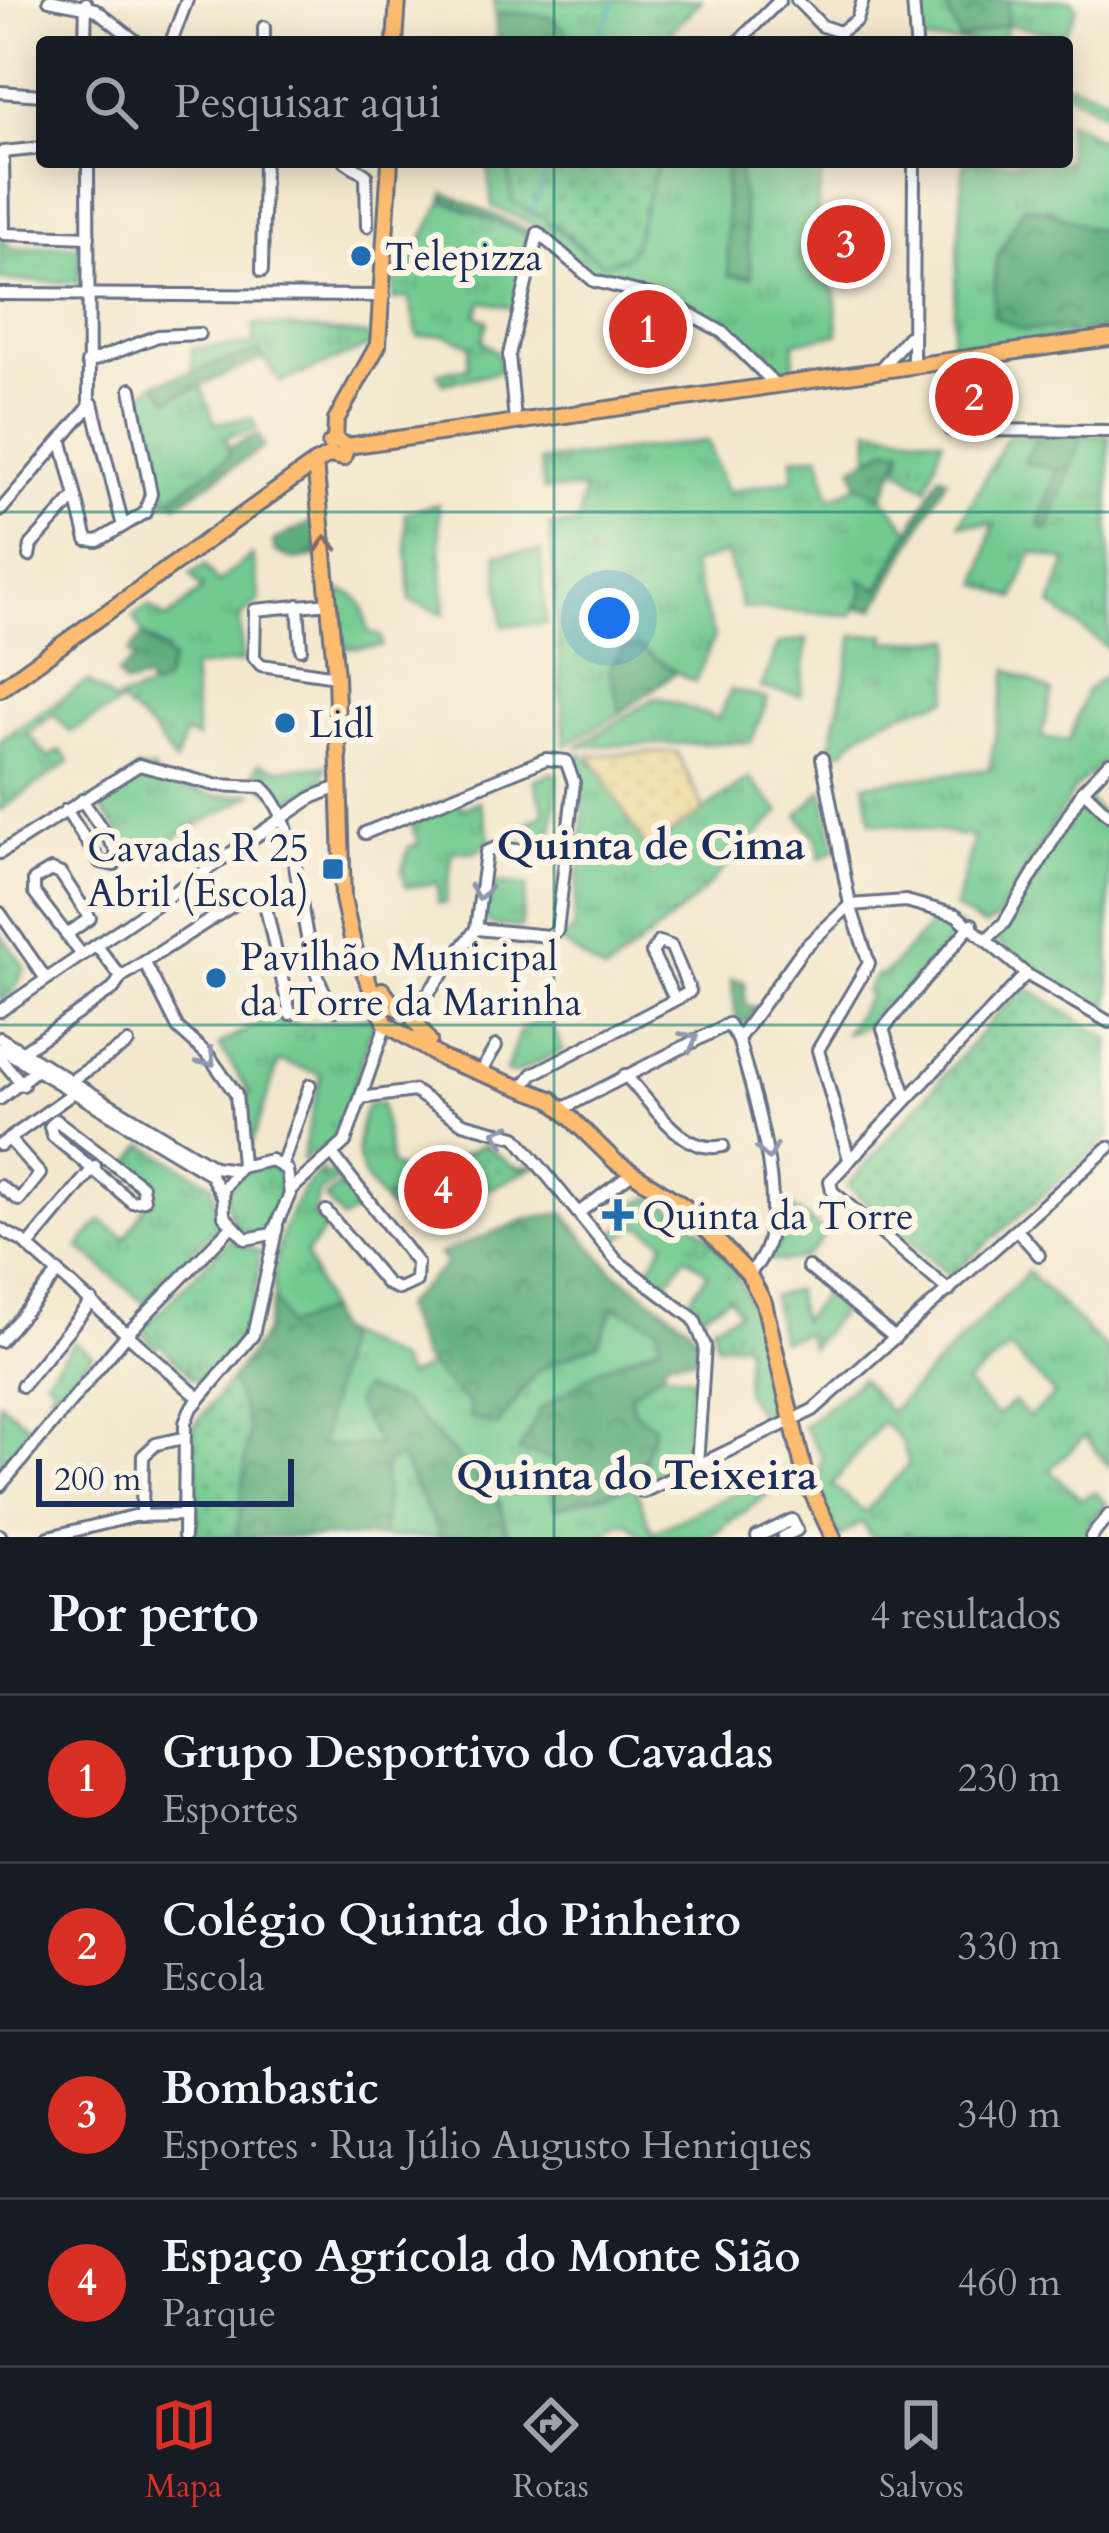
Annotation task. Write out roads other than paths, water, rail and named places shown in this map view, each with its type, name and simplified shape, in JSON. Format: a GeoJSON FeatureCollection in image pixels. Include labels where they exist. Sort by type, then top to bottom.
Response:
{"type":"FeatureCollection","features":[{"type":"Feature","properties":{"kind":"main road"},"geometry":{"type":"LineString","coordinates":[[395,36],[398,0]]}},
{"type":"Feature","properties":{"kind":"main road"},"geometry":{"type":"LineString","coordinates":[[337,447],[336,420],[372,364],[384,296],[390,168]]}},
{"type":"Feature","properties":{"kind":"main road"},"geometry":{"type":"LineString","coordinates":[[0,689],[337,447],[1109,338]]}},
{"type":"Feature","properties":{"kind":"main road"},"geometry":{"type":"LineString","coordinates":[[315,463],[331,603],[340,786],[356,924],[371,970],[418,1033],[474,1070]]}},
{"type":"Feature","properties":{"kind":"main road"},"geometry":{"type":"LineString","coordinates":[[340,786],[337,812],[348,926],[392,1027],[562,1109],[631,1174],[686,1207],[748,1273],[764,1303],[809,1490],[833,1537]]}},
{"type":"Feature","properties":{"kind":"main road"},"geometry":{"type":"LineString","coordinates":[[392,1027],[404,1012]]}},
{"type":"Feature","properties":{"kind":"main road"},"geometry":{"type":"LineString","coordinates":[[392,1027],[404,1012]]}},
{"type":"Feature","properties":{"kind":"street"},"geometry":{"type":"LineString","coordinates":[[49,0],[86,3],[129,36]]}},
{"type":"Feature","properties":{"kind":"street"},"geometry":{"type":"LineString","coordinates":[[173,36],[187,0]]}},
{"type":"Feature","properties":{"kind":"street"},"geometry":{"type":"LineString","coordinates":[[744,36],[780,0]]}},
{"type":"Feature","properties":{"kind":"street"},"geometry":{"type":"LineString","coordinates":[[797,0],[822,26],[840,32],[857,20],[863,0]]}},
{"type":"Feature","properties":{"kind":"street"},"geometry":{"type":"LineString","coordinates":[[913,0],[916,36]]}},
{"type":"Feature","properties":{"kind":"street"},"geometry":{"type":"LineString","coordinates":[[85,36],[86,3]]}},
{"type":"Feature","properties":{"kind":"street"},"geometry":{"type":"LineString","coordinates":[[264,27],[264,36]]}},
{"type":"Feature","properties":{"kind":"street"},"geometry":{"type":"LineString","coordinates":[[0,92],[36,95]]}},
{"type":"Feature","properties":{"kind":"street"},"geometry":{"type":"LineString","coordinates":[[36,149],[3,152],[4,235],[89,237]]}},
{"type":"Feature","properties":{"kind":"street"},"geometry":{"type":"LineString","coordinates":[[88,168],[87,363],[91,400],[123,526]]}},
{"type":"Feature","properties":{"kind":"street"},"geometry":{"type":"LineString","coordinates":[[262,271],[264,168]]}},
{"type":"Feature","properties":{"kind":"street"},"geometry":{"type":"LineString","coordinates":[[355,168],[366,175],[367,226]]}},
{"type":"Feature","properties":{"kind":"street"},"geometry":{"type":"LineString","coordinates":[[913,365],[914,168]]}},
{"type":"Feature","properties":{"kind":"street"},"geometry":{"type":"LineString","coordinates":[[515,421],[509,355],[538,233],[594,281],[662,298],[702,319],[776,385]]}},
{"type":"Feature","properties":{"kind":"street"},"geometry":{"type":"LineString","coordinates":[[0,293],[384,296]]}},
{"type":"Feature","properties":{"kind":"street"},"geometry":{"type":"LineString","coordinates":[[87,363],[158,336],[199,334]]}},
{"type":"Feature","properties":{"kind":"street"},"geometry":{"type":"LineString","coordinates":[[912,335],[947,361],[951,430],[1109,431]]}},
{"type":"Feature","properties":{"kind":"street"},"geometry":{"type":"LineString","coordinates":[[879,370],[912,335]]}},
{"type":"Feature","properties":{"kind":"street"},"geometry":{"type":"LineString","coordinates":[[62,442],[87,540],[98,541],[145,513],[151,501],[131,389]]}},
{"type":"Feature","properties":{"kind":"street"},"geometry":{"type":"LineString","coordinates":[[0,511],[83,418],[91,400]]}},
{"type":"Feature","properties":{"kind":"street"},"geometry":{"type":"LineString","coordinates":[[29,556],[31,545],[75,497]]}},
{"type":"Feature","properties":{"kind":"street"},"geometry":{"type":"LineString","coordinates":[[331,603],[255,610],[255,662],[308,675],[336,676]]}},
{"type":"Feature","properties":{"kind":"street"},"geometry":{"type":"LineString","coordinates":[[298,604],[301,650]]}},
{"type":"Feature","properties":{"kind":"street"},"geometry":{"type":"LineString","coordinates":[[822,758],[850,905],[868,970],[818,1050],[849,1159]]}},
{"type":"Feature","properties":{"kind":"street"},"geometry":{"type":"LineString","coordinates":[[365,833],[452,794],[546,759],[562,759],[574,777],[554,934],[476,929]]}},
{"type":"Feature","properties":{"kind":"street"},"geometry":{"type":"LineString","coordinates":[[988,938],[1004,923],[1083,790],[1109,763]]}},
{"type":"Feature","properties":{"kind":"street"},"geometry":{"type":"LineString","coordinates":[[0,854],[126,770],[148,764],[215,784],[262,787],[283,818],[314,977],[336,1010]]}},
{"type":"Feature","properties":{"kind":"street"},"geometry":{"type":"LineString","coordinates":[[0,1011],[283,818],[340,786]]}},
{"type":"Feature","properties":{"kind":"street"},"geometry":{"type":"LineString","coordinates":[[1083,790],[1109,815]]}},
{"type":"Feature","properties":{"kind":"street"},"geometry":{"type":"LineString","coordinates":[[65,810],[100,862],[113,865],[117,851],[82,800]]}},
{"type":"Feature","properties":{"kind":"street"},"geometry":{"type":"LineString","coordinates":[[404,1012],[421,998],[476,929],[488,850],[566,856]]}},
{"type":"Feature","properties":{"kind":"street"},"geometry":{"type":"LineString","coordinates":[[66,935],[90,918],[61,874],[51,870],[34,880],[33,889],[66,935],[82,955]]}},
{"type":"Feature","properties":{"kind":"street"},"geometry":{"type":"LineString","coordinates":[[23,1052],[113,989],[122,977],[255,893],[266,904],[290,1014]]}},
{"type":"Feature","properties":{"kind":"street"},"geometry":{"type":"LineString","coordinates":[[738,1040],[803,949],[850,905],[905,901],[972,924],[1026,974],[1109,1022]]}},
{"type":"Feature","properties":{"kind":"street"},"geometry":{"type":"LineString","coordinates":[[0,913],[46,980]]}},
{"type":"Feature","properties":{"kind":"street"},"geometry":{"type":"LineString","coordinates":[[907,1099],[883,1029],[972,924]]}},
{"type":"Feature","properties":{"kind":"street"},"geometry":{"type":"LineString","coordinates":[[522,1088],[533,1074],[675,999],[692,985],[671,946],[659,942],[652,953],[675,999]]}},
{"type":"Feature","properties":{"kind":"street"},"geometry":{"type":"LineString","coordinates":[[96,945],[122,977]]}},
{"type":"Feature","properties":{"kind":"street"},"geometry":{"type":"LineString","coordinates":[[145,963],[178,1028],[232,1087],[239,1167],[222,1195]]}},
{"type":"Feature","properties":{"kind":"street"},"geometry":{"type":"LineString","coordinates":[[949,1291],[832,1191],[830,1181],[1026,974]]}},
{"type":"Feature","properties":{"kind":"street"},"geometry":{"type":"LineString","coordinates":[[562,1109],[723,1023],[738,1040],[773,1182],[763,1258],[748,1273]]}},
{"type":"Feature","properties":{"kind":"street"},"geometry":{"type":"LineString","coordinates":[[184,1537],[182,1438],[190,1410],[221,1380],[253,1335],[290,1193],[309,1168],[345,1142],[392,1027]]}},
{"type":"Feature","properties":{"kind":"street"},"geometry":{"type":"LineString","coordinates":[[0,1037],[40,1067]]}},
{"type":"Feature","properties":{"kind":"street"},"geometry":{"type":"LineString","coordinates":[[0,1186],[19,1199],[40,1174],[4,1142],[128,1043]]}},
{"type":"Feature","properties":{"kind":"street"},"geometry":{"type":"LineString","coordinates":[[474,1070],[496,1046]]}},
{"type":"Feature","properties":{"kind":"street"},"geometry":{"type":"LineString","coordinates":[[0,1048],[219,1170],[267,1160],[309,1168]]}},
{"type":"Feature","properties":{"kind":"street"},"geometry":{"type":"LineString","coordinates":[[0,1058],[22,1084]]}},
{"type":"Feature","properties":{"kind":"street"},"geometry":{"type":"LineString","coordinates":[[0,1100],[40,1067]]}},
{"type":"Feature","properties":{"kind":"street"},"geometry":{"type":"LineString","coordinates":[[625,1075],[678,1133],[699,1148],[723,1146]]}},
{"type":"Feature","properties":{"kind":"street"},"geometry":{"type":"LineString","coordinates":[[290,1193],[283,1166],[310,1084]]}},
{"type":"Feature","properties":{"kind":"street"},"geometry":{"type":"LineString","coordinates":[[361,1098],[414,1090],[463,1123],[512,1135],[550,1174],[563,1201],[581,1211],[617,1261],[680,1306],[700,1327],[705,1346],[697,1465]]}},
{"type":"Feature","properties":{"kind":"street"},"geometry":{"type":"LineString","coordinates":[[65,1122],[105,1155],[144,1188],[144,1200],[132,1202],[93,1169],[53,1136],[52,1124],[65,1122]]}},
{"type":"Feature","properties":{"kind":"street"},"geometry":{"type":"LineString","coordinates":[[643,1492],[822,1403],[1109,1148]]}},
{"type":"Feature","properties":{"kind":"street"},"geometry":{"type":"LineString","coordinates":[[179,1151],[213,1177],[230,1227],[266,1249],[269,1260]]}},
{"type":"Feature","properties":{"kind":"street"},"geometry":{"type":"LineString","coordinates":[[28,1246],[105,1155]]}},
{"type":"Feature","properties":{"kind":"street"},"geometry":{"type":"LineString","coordinates":[[326,1211],[392,1288],[416,1281],[417,1263],[333,1155]]}},
{"type":"Feature","properties":{"kind":"street"},"geometry":{"type":"LineString","coordinates":[[581,1211],[631,1174]]}},
{"type":"Feature","properties":{"kind":"street"},"geometry":{"type":"LineString","coordinates":[[0,1486],[128,1333],[230,1227]]}},
{"type":"Feature","properties":{"kind":"street"},"geometry":{"type":"LineString","coordinates":[[255,1241],[278,1227]]}},
{"type":"Feature","properties":{"kind":"street"},"geometry":{"type":"LineString","coordinates":[[0,1229],[28,1246],[199,1398]]}},
{"type":"Feature","properties":{"kind":"street"},"geometry":{"type":"LineString","coordinates":[[1017,1230],[1040,1255]]}},
{"type":"Feature","properties":{"kind":"street"},"geometry":{"type":"LineString","coordinates":[[808,1268],[896,1338]]}},
{"type":"Feature","properties":{"kind":"street"},"geometry":{"type":"LineString","coordinates":[[0,1341],[58,1272]]}},
{"type":"Feature","properties":{"kind":"street"},"geometry":{"type":"LineString","coordinates":[[22,1386],[92,1301]]}},
{"type":"Feature","properties":{"kind":"street"},"geometry":{"type":"LineString","coordinates":[[142,1516],[142,1456],[150,1447],[182,1438]]}},
{"type":"Feature","properties":{"kind":"street"},"geometry":{"type":"LineString","coordinates":[[49,1537],[142,1516],[183,1515]]}},
{"type":"Feature","properties":{"kind":"street"},"geometry":{"type":"LineString","coordinates":[[1091,1537],[1109,1515]]}},
{"type":"Feature","properties":{"kind":"street"},"geometry":{"type":"LineString","coordinates":[[761,1536],[792,1520],[797,1530],[783,1537]]}},
{"type":"Feature","properties":{"kind":"waterway"},"geometry":{"type":"LineString","coordinates":[[598,36],[616,0]]}},
{"type":"Feature","properties":{"kind":"waterway"},"geometry":{"type":"LineString","coordinates":[[533,212],[547,168]]}},
{"type":"Feature","properties":{"kind":"place","name":"Bombastic"},"geometry":{"type":"Point","coordinates":[846,244]}},
{"type":"Feature","properties":{"kind":"place","name":"Telepizza"},"geometry":{"type":"Point","coordinates":[361,256]}},
{"type":"Feature","properties":{"kind":"place","name":"Grupo Desportivo do Cavadas"},"geometry":{"type":"Point","coordinates":[648,329]}},
{"type":"Feature","properties":{"kind":"place","name":"Colégio Quinta do Pinheiro"},"geometry":{"type":"Point","coordinates":[974,397]}},
{"type":"Feature","properties":{"kind":"place","name":"Lidl"},"geometry":{"type":"Point","coordinates":[285,723]}},
{"type":"Feature","properties":{"kind":"place","name":"Cavadas R 25 Abril (Escola)"},"geometry":{"type":"Point","coordinates":[333,869]}},
{"type":"Feature","properties":{"kind":"place","name":"Pavilhão Municipal da Torre da Marinha"},"geometry":{"type":"Point","coordinates":[216,978]}},
{"type":"Feature","properties":{"kind":"place","name":"Espaço Agrícola do Monte Sião"},"geometry":{"type":"Point","coordinates":[443,1190]}},
{"type":"Feature","properties":{"kind":"place","name":"Quinta da Torre"},"geometry":{"type":"Point","coordinates":[618,1215]}},
{"type":"Feature","properties":{"kind":"district","name":"Quinta de Cima"},"geometry":{"type":"Point","coordinates":[651,844]}},
{"type":"Feature","properties":{"kind":"district","name":"Quinta do Teixeira"},"geometry":{"type":"Point","coordinates":[637,1474]}}]}
